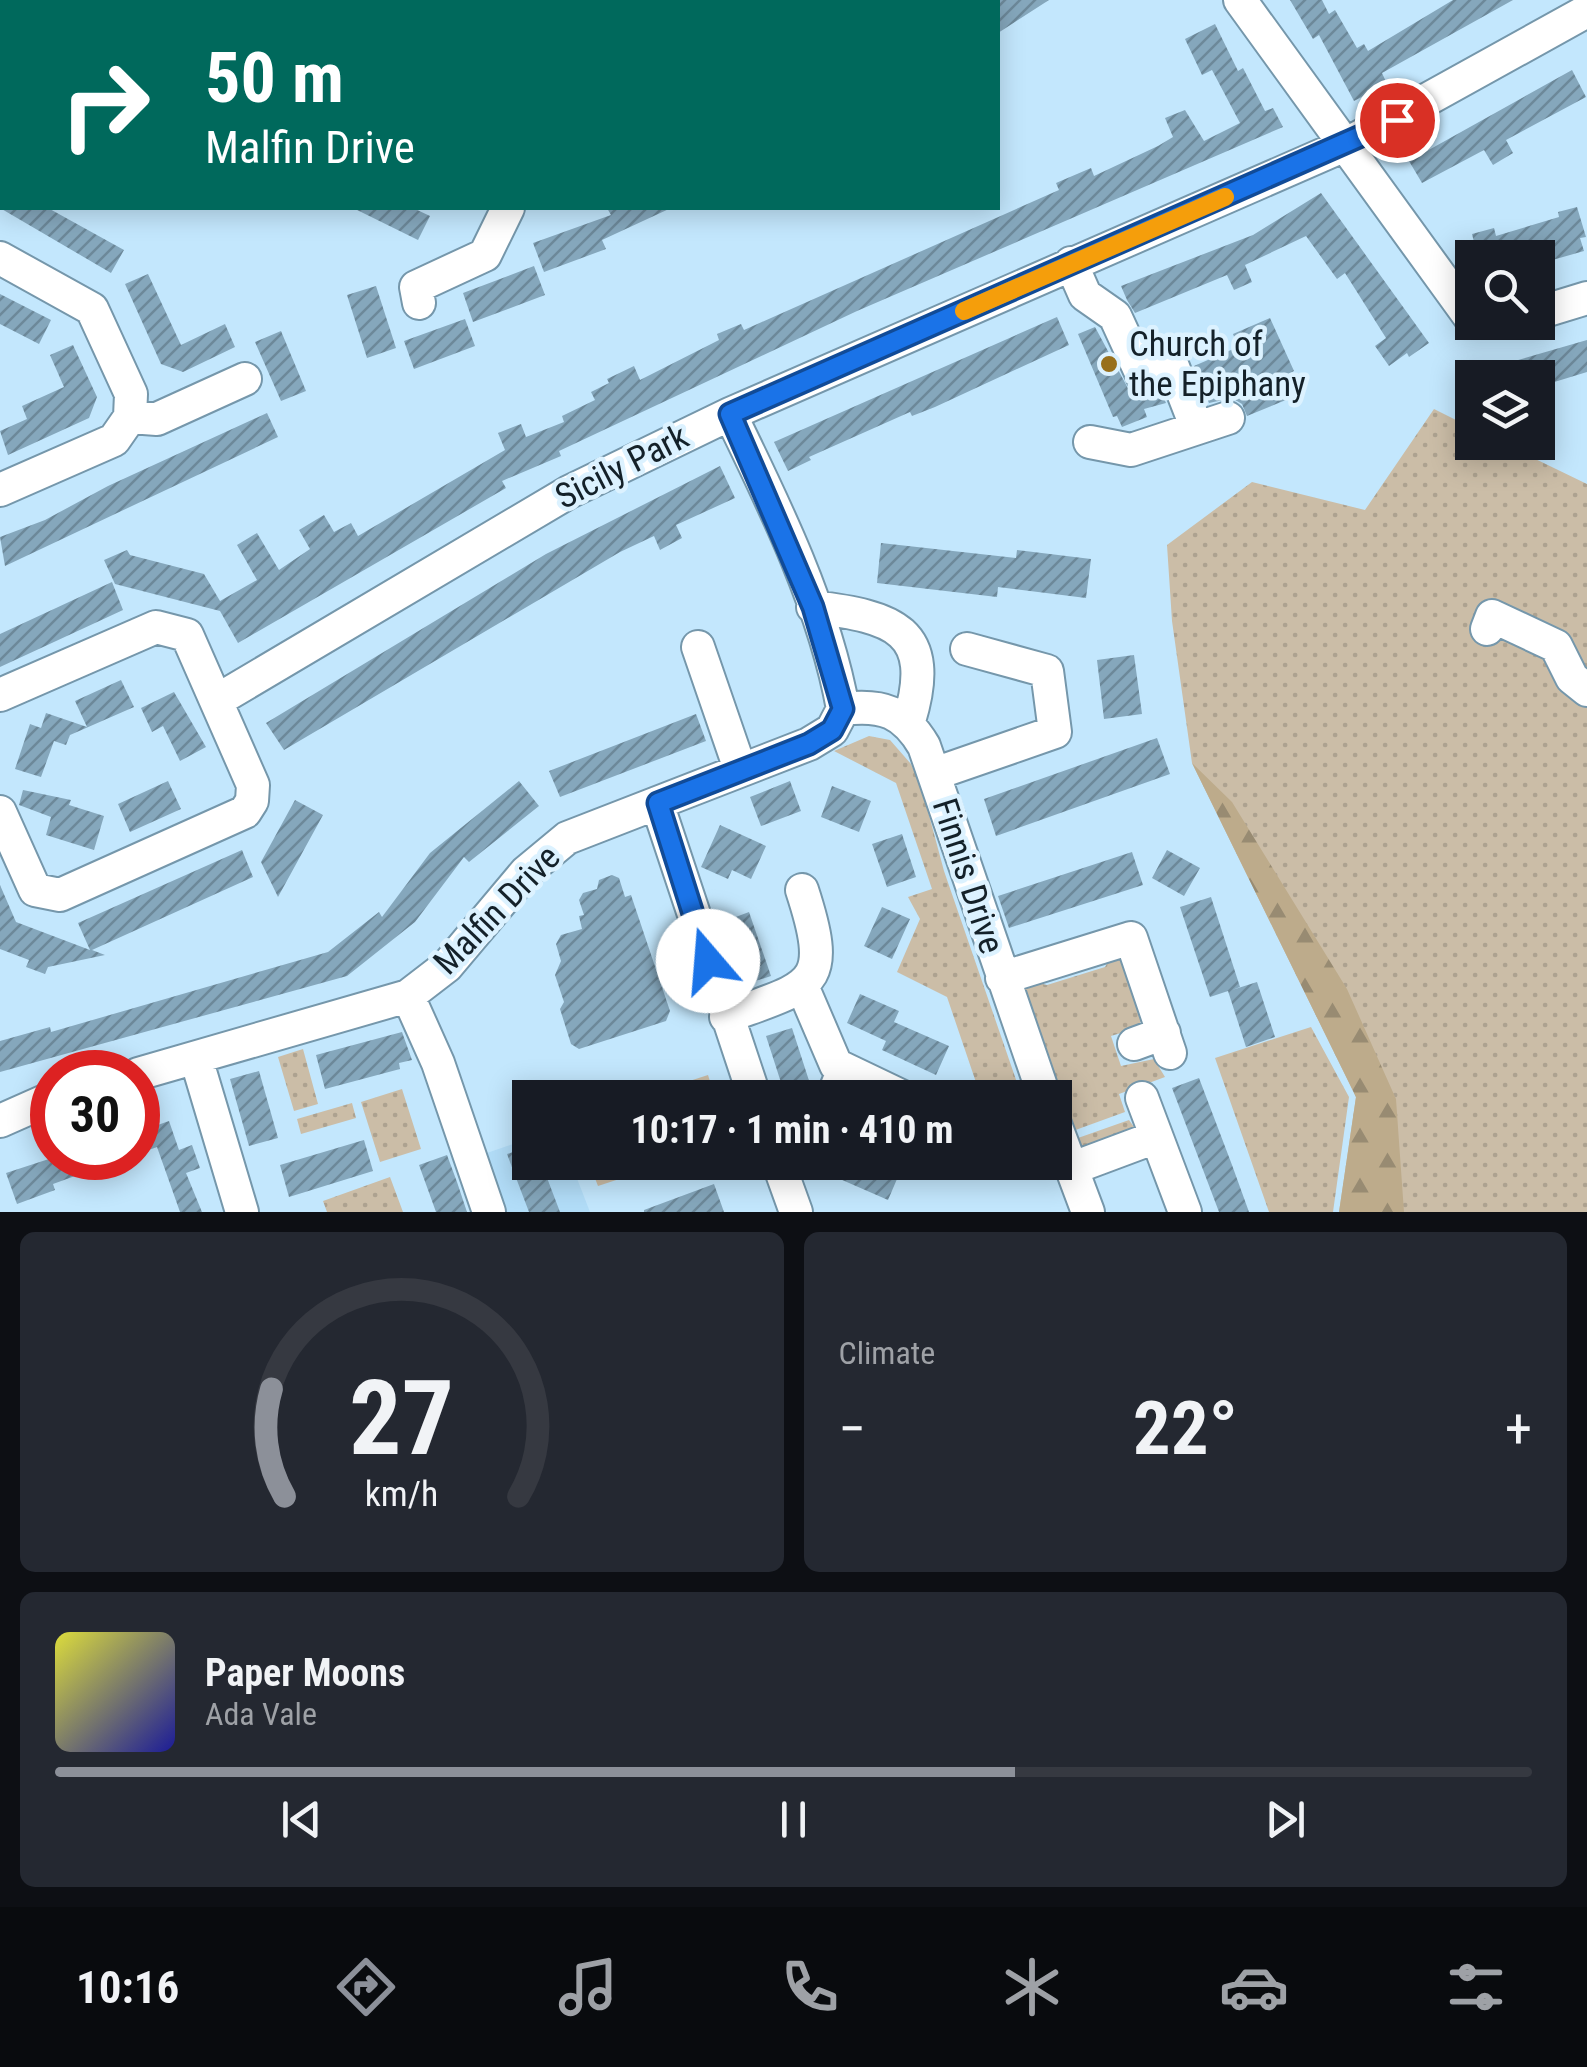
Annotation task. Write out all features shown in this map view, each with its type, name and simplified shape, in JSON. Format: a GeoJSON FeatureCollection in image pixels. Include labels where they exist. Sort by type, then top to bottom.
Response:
{"type":"FeatureCollection","features":[{"type":"Feature","properties":{"kind":"street"},"geometry":{"type":"LineString","coordinates":[[1240,0],[1455,295]]}},
{"type":"Feature","properties":{"kind":"street","name":"Sicily Park"},"geometry":{"type":"LineString","coordinates":[[216,701],[569,492],[730,414],[1345,146],[1587,10]]}},
{"type":"Feature","properties":{"kind":"street"},"geometry":{"type":"LineString","coordinates":[[419,302],[416,287],[485,254],[507,210]]}},
{"type":"Feature","properties":{"kind":"street"},"geometry":{"type":"LineString","coordinates":[[0,258],[92,309],[131,394],[130,417],[114,440],[0,490]]}},
{"type":"Feature","properties":{"kind":"street"},"geometry":{"type":"LineString","coordinates":[[1072,263],[1085,294],[1115,316],[1143,377],[1173,367],[1196,426]]}},
{"type":"Feature","properties":{"kind":"street"},"geometry":{"type":"LineString","coordinates":[[1555,308],[1587,298]]}},
{"type":"Feature","properties":{"kind":"street"},"geometry":{"type":"LineString","coordinates":[[130,417],[157,419],[244,379]]}},
{"type":"Feature","properties":{"kind":"street"},"geometry":{"type":"LineString","coordinates":[[730,414],[813,607],[843,709],[879,708],[909,721],[918,690],[918,662],[913,644],[900,628],[888,620],[813,607]]}},
{"type":"Feature","properties":{"kind":"street"},"geometry":{"type":"LineString","coordinates":[[1090,442],[1130,450],[1228,418]]}},
{"type":"Feature","properties":{"kind":"street"},"geometry":{"type":"LineString","coordinates":[[1486,629],[1492,616],[1556,646],[1572,678],[1587,690]]}},
{"type":"Feature","properties":{"kind":"street"},"geometry":{"type":"LineString","coordinates":[[0,695],[156,627],[188,635],[253,785],[252,801],[244,812],[60,895],[48,896],[35,890],[0,812]]}},
{"type":"Feature","properties":{"kind":"street"},"geometry":{"type":"LineString","coordinates":[[698,647],[740,768]]}},
{"type":"Feature","properties":{"kind":"street"},"geometry":{"type":"LineString","coordinates":[[934,774],[1055,732],[1047,671],[967,650]]}},
{"type":"Feature","properties":{"kind":"street","name":"Malfin Drive"},"geometry":{"type":"LineString","coordinates":[[160,1068],[408,996],[447,966],[522,876],[567,838],[809,744],[832,730],[843,709]]}},
{"type":"Feature","properties":{"kind":"street","name":"Finnis Drive"},"geometry":{"type":"LineString","coordinates":[[909,721],[934,774],[1038,1080]]}},
{"type":"Feature","properties":{"kind":"street"},"geometry":{"type":"LineString","coordinates":[[658,803],[748,1080]]}},
{"type":"Feature","properties":{"kind":"street"},"geometry":{"type":"LineString","coordinates":[[726,1018],[802,988],[817,966],[819,941],[802,890]]}},
{"type":"Feature","properties":{"kind":"street"},"geometry":{"type":"LineString","coordinates":[[1002,978],[1131,938],[1156,1043]]}},
{"type":"Feature","properties":{"kind":"street"},"geometry":{"type":"LineString","coordinates":[[802,988],[836,1066],[838,1080]]}},
{"type":"Feature","properties":{"kind":"street"},"geometry":{"type":"LineString","coordinates":[[408,996],[438,1063],[488,1212]]}},
{"type":"Feature","properties":{"kind":"street"},"geometry":{"type":"LineString","coordinates":[[196,1058],[242,1212]]}},
{"type":"Feature","properties":{"kind":"street"},"geometry":{"type":"LineString","coordinates":[[1142,1098],[1185,1212]]}},
{"type":"Feature","properties":{"kind":"street"},"geometry":{"type":"LineString","coordinates":[[0,1121],[30,1108]]}},
{"type":"Feature","properties":{"kind":"street"},"geometry":{"type":"LineString","coordinates":[[1088,1212],[1072,1168],[1156,1137]]}},
{"type":"Feature","properties":{"kind":"street"},"geometry":{"type":"LineString","coordinates":[[784,1180],[796,1212]]}},
{"type":"Feature","properties":{"kind":"shaded area"},"geometry":{"type":"Polygon","coordinates":[[[1434,409],[1455,420],[1455,460],[1537,460],[1587,484],[1587,1212],[1339,1212],[1356,1097],[1192,763],[1172,621],[1167,545],[1252,482],[1365,510],[1434,409]]]}},
{"type":"Feature","properties":{"kind":"shaded area"},"geometry":{"type":"Polygon","coordinates":[[[869,736],[890,740],[911,764],[1016,1080],[975,1080],[947,997],[897,972],[920,919],[908,897],[932,889],[896,783],[834,751],[869,736]]]}},
{"type":"Feature","properties":{"kind":"shaded area"},"geometry":{"type":"Polygon","coordinates":[[[1111,957],[1123,960],[1144,1016],[1137,1028],[1111,1036],[1121,1066],[1154,1059],[1165,1077],[1119,1094],[1125,1112],[1072,1131],[1072,1080],[1051,1080],[1023,1001],[1023,989],[1034,982],[1047,985],[1105,967],[1111,957]]]}},
{"type":"Feature","properties":{"kind":"shaded area"},"geometry":{"type":"Polygon","coordinates":[[[1311,1027],[1349,1097],[1333,1212],[1269,1212],[1215,1058],[1311,1027]]]}},
{"type":"Feature","properties":{"kind":"shaded area"},"geometry":{"type":"Polygon","coordinates":[[[303,1049],[318,1104],[294,1111],[278,1057],[303,1049]]]}},
{"type":"Feature","properties":{"kind":"shaded area"},"geometry":{"type":"Polygon","coordinates":[[[402,1089],[421,1149],[380,1162],[361,1102],[402,1089]]]}},
{"type":"Feature","properties":{"kind":"shaded area"},"geometry":{"type":"Polygon","coordinates":[[[352,1103],[356,1118],[301,1134],[297,1119],[352,1103]]]}},
{"type":"Feature","properties":{"kind":"shaded area"},"geometry":{"type":"Polygon","coordinates":[[[1129,1120],[1134,1127],[1111,1144],[1082,1146],[1078,1138],[1129,1120]]]}},
{"type":"Feature","properties":{"kind":"shaded area"},"geometry":{"type":"Polygon","coordinates":[[[512,1144],[512,1180],[578,1180],[590,1212],[506,1212],[484,1154],[512,1144]]]}},
{"type":"Feature","properties":{"kind":"shaded area"},"geometry":{"type":"Polygon","coordinates":[[[390,1177],[403,1212],[327,1212],[323,1201],[390,1177]]]}},
{"type":"Feature","properties":{"kind":"green space"},"geometry":{"type":"Polygon","coordinates":[[[1192,763],[1232,802],[1347,989],[1396,1099],[1404,1212],[1339,1212],[1356,1097],[1192,763]]]}},
{"type":"Feature","properties":{"kind":"building"},"geometry":{"type":"Polygon","coordinates":[[[1000,0],[1049,0],[1000,32],[1000,0]]]}},
{"type":"Feature","properties":{"kind":"building"},"geometry":{"type":"Polygon","coordinates":[[[1290,0],[1322,0],[1329,14],[1335,10],[1357,48],[1364,44],[1368,51],[1453,0],[1513,0],[1382,73],[1387,84],[1354,101],[1319,35],[1313,39],[1290,0]]]}},
{"type":"Feature","properties":{"kind":"building"},"geometry":{"type":"Polygon","coordinates":[[[1215,24],[1238,71],[1243,68],[1265,111],[1273,108],[1283,127],[857,311],[559,451],[561,456],[502,481],[506,488],[238,643],[220,611],[115,584],[104,560],[127,550],[130,555],[204,574],[220,601],[257,580],[237,545],[257,533],[279,570],[310,549],[299,530],[324,515],[334,532],[351,523],[358,536],[505,450],[498,433],[521,424],[526,437],[564,422],[562,416],[595,400],[591,392],[609,383],[607,379],[634,366],[640,380],[719,340],[717,334],[741,324],[744,330],[1059,190],[1056,183],[1091,168],[1094,176],[1158,146],[1173,137],[1165,118],[1185,110],[1204,141],[1240,123],[1212,70],[1202,75],[1185,39],[1215,24]]]}},
{"type":"Feature","properties":{"kind":"building"},"geometry":{"type":"Polygon","coordinates":[[[1572,70],[1586,97],[1506,140],[1513,153],[1493,165],[1484,150],[1422,183],[1409,161],[1572,70]]]}},
{"type":"Feature","properties":{"kind":"building"},"geometry":{"type":"Polygon","coordinates":[[[1321,193],[1429,343],[1409,357],[1407,353],[1389,366],[1375,346],[1386,338],[1345,273],[1337,279],[1306,236],[1245,265],[1252,282],[1234,290],[1227,275],[1135,313],[1127,300],[1121,286],[1253,235],[1321,193]]]}},
{"type":"Feature","properties":{"kind":"building"},"geometry":{"type":"Polygon","coordinates":[[[1577,207],[1586,237],[1580,238],[1584,251],[1555,259],[1555,240],[1474,240],[1472,234],[1494,228],[1496,236],[1559,217],[1558,212],[1577,207]]]}},
{"type":"Feature","properties":{"kind":"building"},"geometry":{"type":"Polygon","coordinates":[[[3,210],[52,210],[124,250],[111,273],[3,210]]]}},
{"type":"Feature","properties":{"kind":"building"},"geometry":{"type":"Polygon","coordinates":[[[357,210],[417,210],[430,216],[418,240],[357,210]]]}},
{"type":"Feature","properties":{"kind":"building"},"geometry":{"type":"Polygon","coordinates":[[[608,210],[667,210],[602,240],[606,249],[544,272],[533,243],[611,215],[608,210]]]}},
{"type":"Feature","properties":{"kind":"building"},"geometry":{"type":"Polygon","coordinates":[[[534,266],[545,295],[473,322],[463,293],[534,266]]]}},
{"type":"Feature","properties":{"kind":"building"},"geometry":{"type":"Polygon","coordinates":[[[148,274],[181,345],[225,324],[235,347],[183,372],[161,364],[125,284],[148,274]]]}},
{"type":"Feature","properties":{"kind":"building"},"geometry":{"type":"Polygon","coordinates":[[[376,286],[396,348],[367,358],[347,295],[376,286]]]}},
{"type":"Feature","properties":{"kind":"building"},"geometry":{"type":"Polygon","coordinates":[[[0,294],[51,320],[39,344],[0,324],[0,294]]]}},
{"type":"Feature","properties":{"kind":"building"},"geometry":{"type":"Polygon","coordinates":[[[1057,317],[1069,345],[935,407],[912,416],[910,412],[809,457],[811,460],[788,471],[774,442],[1057,317]]]}},
{"type":"Feature","properties":{"kind":"building"},"geometry":{"type":"Polygon","coordinates":[[[1270,318],[1294,371],[1288,374],[1298,395],[1247,416],[1242,404],[1232,398],[1209,403],[1194,366],[1238,347],[1233,334],[1270,318]]]}},
{"type":"Feature","properties":{"kind":"building"},"geometry":{"type":"Polygon","coordinates":[[[465,319],[475,346],[414,369],[404,341],[465,319]]]}},
{"type":"Feature","properties":{"kind":"building","name":"Church of the Epiphany"},"geometry":{"type":"Polygon","coordinates":[[[1095,327],[1130,392],[1141,397],[1161,392],[1166,403],[1144,409],[1147,417],[1122,427],[1117,416],[1113,417],[1078,334],[1095,327]]]}},
{"type":"Feature","properties":{"kind":"building"},"geometry":{"type":"Polygon","coordinates":[[[281,331],[306,391],[281,401],[255,342],[281,331]]]}},
{"type":"Feature","properties":{"kind":"building"},"geometry":{"type":"Polygon","coordinates":[[[1587,340],[1587,372],[1555,382],[1555,360],[1518,360],[1587,340]]]}},
{"type":"Feature","properties":{"kind":"building"},"geometry":{"type":"Polygon","coordinates":[[[73,345],[97,397],[89,418],[8,455],[0,431],[27,419],[22,406],[64,387],[50,355],[73,345]]]}},
{"type":"Feature","properties":{"kind":"building"},"geometry":{"type":"Polygon","coordinates":[[[267,413],[278,437],[5,566],[0,537],[45,520],[108,486],[267,413]]]}},
{"type":"Feature","properties":{"kind":"building"},"geometry":{"type":"Polygon","coordinates":[[[720,466],[735,498],[676,525],[682,538],[660,550],[654,536],[620,552],[284,750],[266,723],[546,554],[720,466]]]}},
{"type":"Feature","properties":{"kind":"building"},"geometry":{"type":"Polygon","coordinates":[[[881,543],[1016,558],[1017,550],[1091,559],[1086,598],[998,587],[997,597],[877,583],[881,543]]]}},
{"type":"Feature","properties":{"kind":"building"},"geometry":{"type":"Polygon","coordinates":[[[112,582],[123,610],[0,667],[0,634],[112,582]]]}},
{"type":"Feature","properties":{"kind":"building"},"geometry":{"type":"Polygon","coordinates":[[[1134,655],[1142,714],[1104,719],[1097,660],[1134,655]]]}},
{"type":"Feature","properties":{"kind":"building"},"geometry":{"type":"Polygon","coordinates":[[[121,680],[134,707],[70,735],[66,745],[54,741],[41,777],[15,769],[30,724],[41,728],[46,713],[87,727],[75,701],[121,680]]]}},
{"type":"Feature","properties":{"kind":"building"},"geometry":{"type":"Polygon","coordinates":[[[174,692],[206,747],[180,761],[163,726],[152,732],[141,708],[174,692]]]}},
{"type":"Feature","properties":{"kind":"building"},"geometry":{"type":"Polygon","coordinates":[[[696,714],[706,741],[560,797],[549,771],[696,714]]]}},
{"type":"Feature","properties":{"kind":"building"},"geometry":{"type":"Polygon","coordinates":[[[1157,738],[1170,774],[996,836],[984,799],[1157,738]]]}},
{"type":"Feature","properties":{"kind":"building"},"geometry":{"type":"Polygon","coordinates":[[[168,781],[181,809],[130,832],[118,804],[168,781]]]}},
{"type":"Feature","properties":{"kind":"building"},"geometry":{"type":"Polygon","coordinates":[[[519,781],[539,806],[469,862],[464,857],[415,922],[347,976],[80,1050],[30,1050],[30,1064],[0,1072],[0,1041],[50,1027],[51,1032],[328,952],[379,912],[382,917],[430,853],[519,781]]]}},
{"type":"Feature","properties":{"kind":"building"},"geometry":{"type":"Polygon","coordinates":[[[790,781],[801,811],[761,826],[750,797],[790,781]]]}},
{"type":"Feature","properties":{"kind":"building"},"geometry":{"type":"Polygon","coordinates":[[[832,786],[871,801],[859,832],[821,817],[832,786]]]}},
{"type":"Feature","properties":{"kind":"building"},"geometry":{"type":"Polygon","coordinates":[[[23,790],[71,800],[69,805],[104,816],[94,850],[46,835],[51,817],[19,805],[23,790]]]}},
{"type":"Feature","properties":{"kind":"building"},"geometry":{"type":"Polygon","coordinates":[[[295,800],[323,815],[278,897],[261,862],[295,800]]]}},
{"type":"Feature","properties":{"kind":"building"},"geometry":{"type":"Polygon","coordinates":[[[720,825],[766,846],[751,879],[732,870],[728,879],[701,867],[720,825]]]}},
{"type":"Feature","properties":{"kind":"building"},"geometry":{"type":"Polygon","coordinates":[[[902,834],[916,877],[887,887],[872,844],[902,834]]]}},
{"type":"Feature","properties":{"kind":"building"},"geometry":{"type":"Polygon","coordinates":[[[242,850],[253,877],[92,950],[105,955],[48,967],[45,974],[26,967],[29,960],[0,949],[0,885],[16,922],[90,950],[78,923],[242,850]]]}},
{"type":"Feature","properties":{"kind":"building"},"geometry":{"type":"Polygon","coordinates":[[[1167,850],[1200,868],[1184,896],[1152,878],[1167,850]]]}},
{"type":"Feature","properties":{"kind":"building"},"geometry":{"type":"Polygon","coordinates":[[[1132,852],[1143,885],[1009,928],[998,896],[1132,852]]]}},
{"type":"Feature","properties":{"kind":"building"},"geometry":{"type":"Polygon","coordinates":[[[612,875],[619,878],[625,897],[631,895],[670,1011],[666,1021],[579,1049],[571,1044],[560,1009],[564,1002],[555,975],[561,961],[556,944],[561,935],[582,929],[579,916],[584,915],[579,900],[583,893],[597,889],[599,880],[612,875]]]}},
{"type":"Feature","properties":{"kind":"building"},"geometry":{"type":"Polygon","coordinates":[[[1211,897],[1240,987],[1232,990],[1257,982],[1275,1037],[1246,1047],[1228,991],[1210,997],[1180,907],[1211,897]]]}},
{"type":"Feature","properties":{"kind":"building"},"geometry":{"type":"Polygon","coordinates":[[[882,907],[910,919],[892,959],[864,946],[882,907]]]}},
{"type":"Feature","properties":{"kind":"building"},"geometry":{"type":"Polygon","coordinates":[[[749,912],[771,976],[746,984],[725,921],[749,912]]]}},
{"type":"Feature","properties":{"kind":"building"},"geometry":{"type":"Polygon","coordinates":[[[860,994],[899,1011],[894,1022],[949,1046],[936,1075],[882,1050],[886,1041],[847,1023],[860,994]]]}},
{"type":"Feature","properties":{"kind":"building"},"geometry":{"type":"Polygon","coordinates":[[[792,1028],[809,1080],[780,1080],[766,1036],[792,1028]]]}},
{"type":"Feature","properties":{"kind":"building"},"geometry":{"type":"Polygon","coordinates":[[[402,1032],[412,1060],[399,1063],[400,1069],[325,1089],[316,1055],[402,1032]]]}},
{"type":"Feature","properties":{"kind":"building"},"geometry":{"type":"Polygon","coordinates":[[[259,1071],[278,1138],[249,1146],[230,1079],[259,1071]]]}},
{"type":"Feature","properties":{"kind":"building"},"geometry":{"type":"Polygon","coordinates":[[[1199,1078],[1249,1212],[1219,1212],[1172,1088],[1199,1078]]]}},
{"type":"Feature","properties":{"kind":"building"},"geometry":{"type":"Polygon","coordinates":[[[169,1121],[179,1150],[192,1145],[200,1168],[186,1173],[202,1212],[180,1212],[160,1155],[160,1124],[169,1121]]]}},
{"type":"Feature","properties":{"kind":"building"},"geometry":{"type":"Polygon","coordinates":[[[364,1140],[373,1171],[289,1197],[280,1165],[364,1140]]]}},
{"type":"Feature","properties":{"kind":"building"},"geometry":{"type":"Polygon","coordinates":[[[447,1155],[467,1212],[436,1212],[419,1165],[447,1155]]]}},
{"type":"Feature","properties":{"kind":"building"},"geometry":{"type":"Polygon","coordinates":[[[30,1165],[30,1180],[64,1180],[53,1184],[55,1190],[17,1204],[6,1173],[30,1165]]]}},
{"type":"Feature","properties":{"kind":"building"},"geometry":{"type":"Polygon","coordinates":[[[517,1180],[548,1180],[560,1212],[529,1212],[517,1180]]]}},
{"type":"Feature","properties":{"kind":"building"},"geometry":{"type":"Polygon","coordinates":[[[842,1180],[897,1180],[888,1200],[842,1180]]]}},
{"type":"Feature","properties":{"kind":"building"},"geometry":{"type":"Polygon","coordinates":[[[714,1184],[724,1212],[644,1212],[644,1210],[714,1184]]]}},
{"type":"Feature","properties":{"kind":"slow traffic"},"geometry":{"type":"LineString","coordinates":[[964,311],[1225,197]]}},
{"type":"Feature","properties":{"kind":"place","name":"Church of the Epiphany"},"geometry":{"type":"Point","coordinates":[1109,364]}},
{"type":"Feature","properties":{"kind":"route"},"geometry":{"type":"LineString","coordinates":[[708,961],[658,803],[809,744],[832,730],[843,709],[813,607],[730,414],[1397,120]]}}]}
